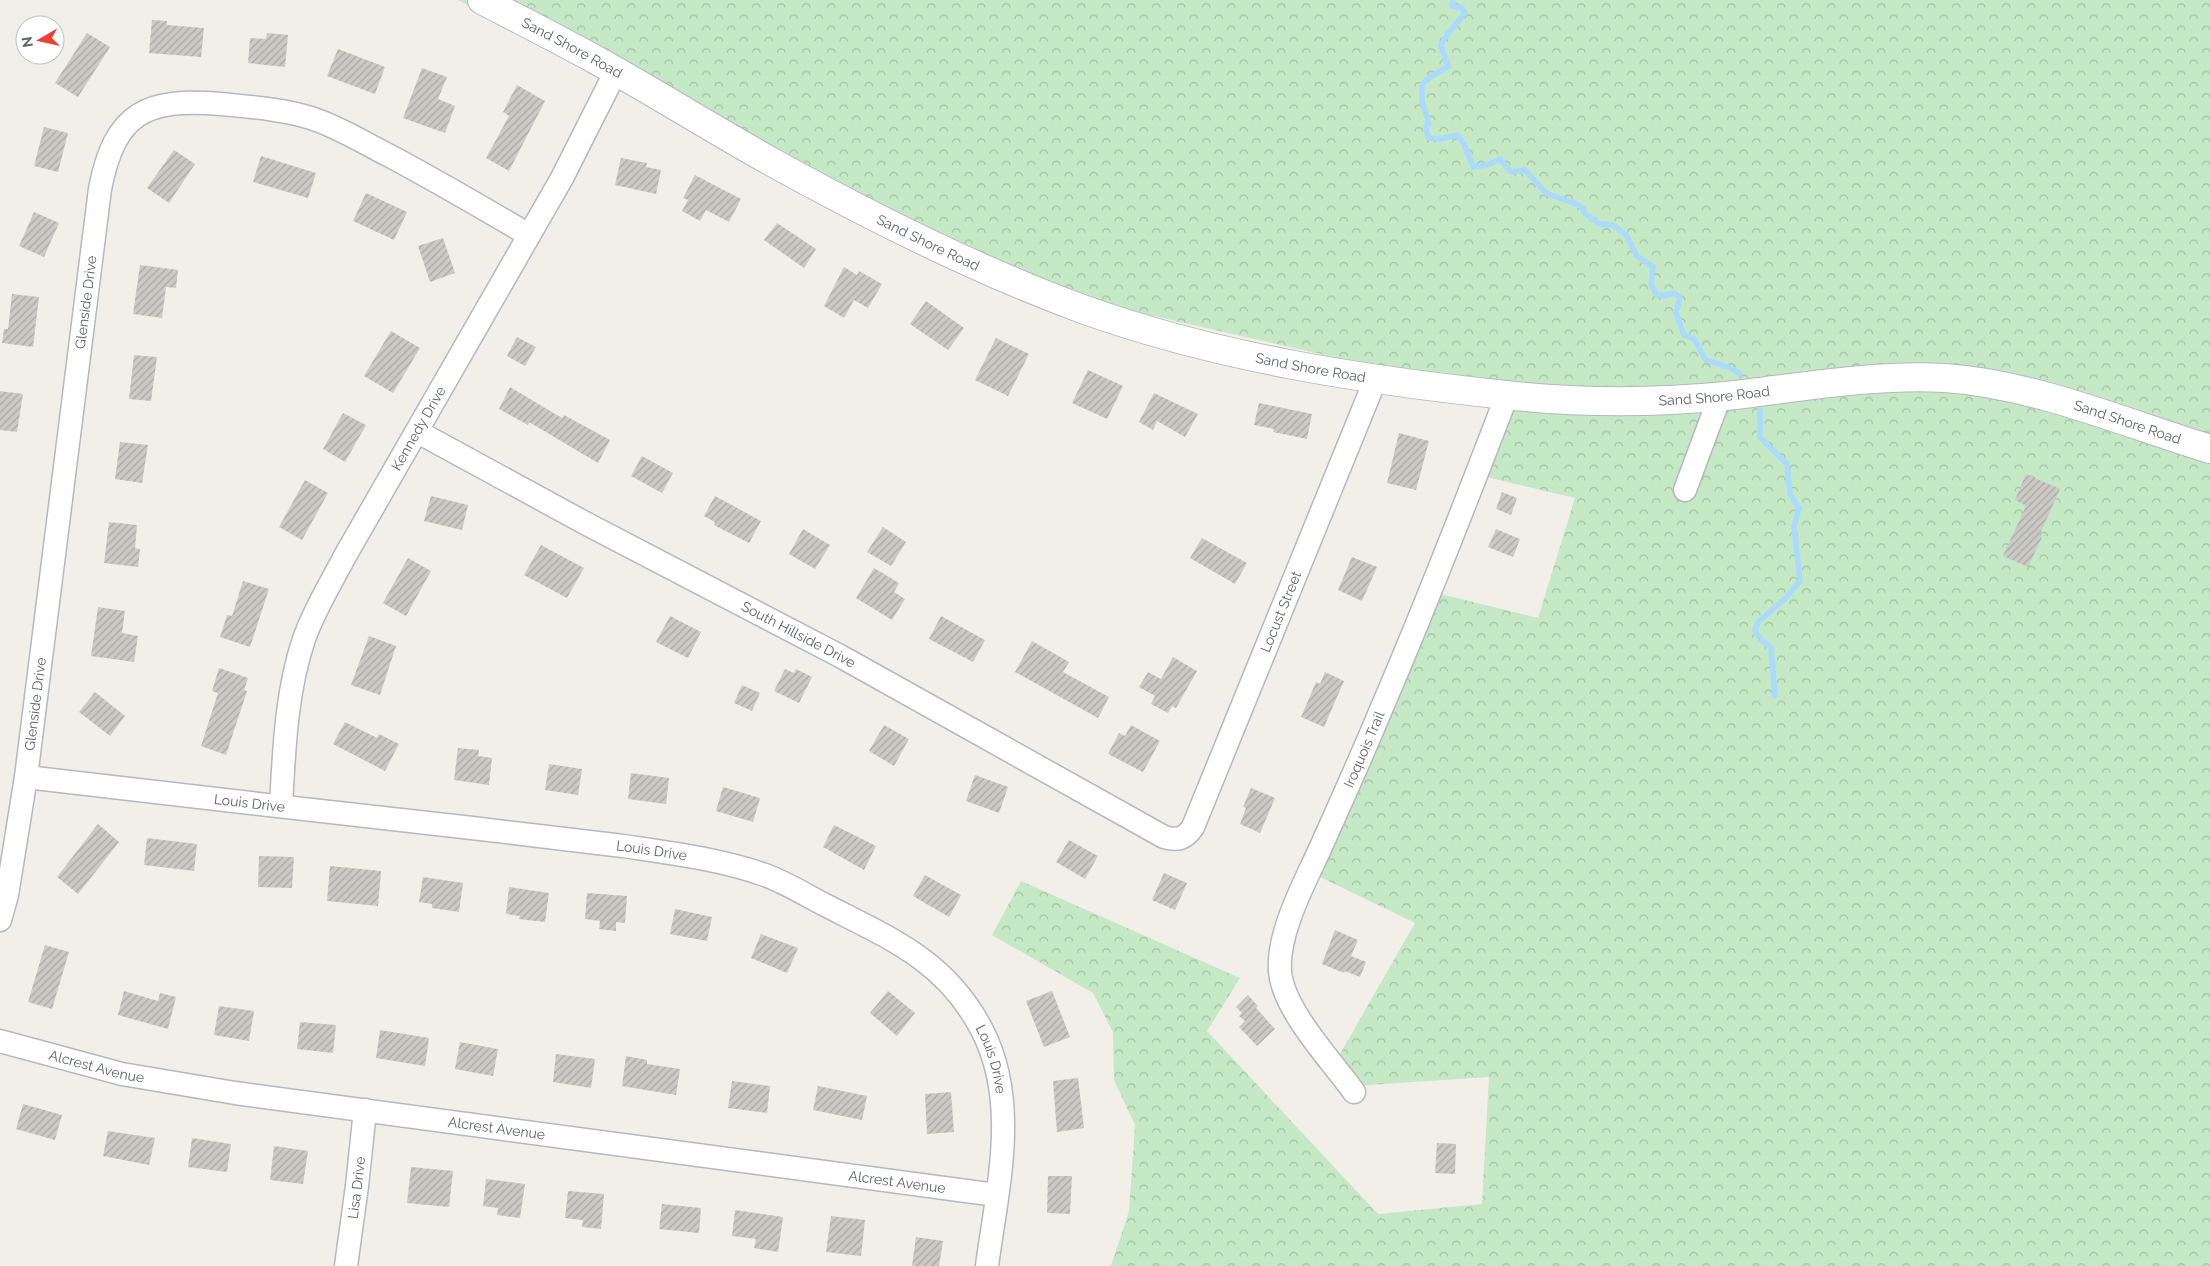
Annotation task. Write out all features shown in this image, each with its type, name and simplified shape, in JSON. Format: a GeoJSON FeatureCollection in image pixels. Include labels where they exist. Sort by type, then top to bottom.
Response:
{"type":"FeatureCollection","features":[{"type":"Feature","properties":{"kind":"street","name":"Sand Shore Road"},"geometry":{"type":"LineString","coordinates":[[482,0],[616,71],[766,159],[913,234],[1027,287],[1115,320],[1195,344],[1298,366],[1376,378],[1507,395],[1610,400],[1722,396],[1902,378],[1980,382],[2034,393],[2210,449]]}},
{"type":"Feature","properties":{"kind":"street","name":"Kennedy Drive"},"geometry":{"type":"LineString","coordinates":[[281,806],[284,749],[292,696],[304,639],[318,608],[345,556],[418,432],[562,178],[616,71]]}},
{"type":"Feature","properties":{"kind":"street","name":"Glenside Drive"},"geometry":{"type":"LineString","coordinates":[[0,920],[7,895],[26,777],[100,189],[106,162],[122,132],[138,115],[149,109],[173,103],[187,102],[245,106],[311,118],[348,134],[448,188],[529,235]]}},
{"type":"Feature","properties":{"kind":"street","name":"Locust Street"},"geometry":{"type":"LineString","coordinates":[[1178,840],[1186,836],[1193,827],[1376,378]]}},
{"type":"Feature","properties":{"kind":"street","name":"Iroquois Trail"},"geometry":{"type":"LineString","coordinates":[[1354,1092],[1297,1015],[1285,993],[1280,964],[1286,930],[1418,623],[1507,395]]}},
{"type":"Feature","properties":{"kind":"street"},"geometry":{"type":"LineString","coordinates":[[1685,490],[1722,396]]}},
{"type":"Feature","properties":{"kind":"street","name":"South Hillside Drive"},"geometry":{"type":"LineString","coordinates":[[418,432],[585,523],[840,656],[1164,837],[1178,840]]}},
{"type":"Feature","properties":{"kind":"street","name":"Louis Drive"},"geometry":{"type":"LineString","coordinates":[[26,777],[580,841],[705,858],[767,876],[888,937],[930,964],[960,995],[984,1033],[998,1076],[1002,1097],[1002,1148],[987,1266]]}},
{"type":"Feature","properties":{"kind":"street","name":"Alcrest Avenue"},"geometry":{"type":"LineString","coordinates":[[0,1041],[122,1074],[235,1093],[996,1195]]}},
{"type":"Feature","properties":{"kind":"street","name":"Lisa Drive"},"geometry":{"type":"LineString","coordinates":[[346,1266],[365,1110]]}},
{"type":"Feature","properties":{"kind":"green space"},"geometry":{"type":"Polygon","coordinates":[[[458,0],[2210,0],[2210,1266],[1111,1266],[1129,1211],[1135,1125],[1114,1080],[1113,1032],[1093,993],[992,935],[1021,881],[1240,978],[1207,1031],[1378,1214],[1482,1204],[1489,1077],[1354,1086],[1336,1061],[1415,923],[1312,873],[1432,592],[1538,618],[1575,498],[1478,475],[1501,395],[1044,291],[458,0]]]}},
{"type":"Feature","properties":{"kind":"building"},"geometry":{"type":"Polygon","coordinates":[[[152,20],[167,21],[167,25],[204,28],[201,57],[149,53],[152,20]]]}},
{"type":"Feature","properties":{"kind":"building"},"geometry":{"type":"Polygon","coordinates":[[[87,33],[110,47],[78,97],[55,83],[87,33]]]}},
{"type":"Feature","properties":{"kind":"building"},"geometry":{"type":"Polygon","coordinates":[[[267,33],[288,35],[285,67],[248,63],[250,38],[266,39],[267,33]]]}},
{"type":"Feature","properties":{"kind":"building"},"geometry":{"type":"Polygon","coordinates":[[[338,49],[385,67],[375,94],[327,76],[338,49]]]}},
{"type":"Feature","properties":{"kind":"building"},"geometry":{"type":"Polygon","coordinates":[[[422,68],[447,77],[438,99],[455,106],[445,133],[403,118],[422,68]]]}},
{"type":"Feature","properties":{"kind":"building"},"geometry":{"type":"Polygon","coordinates":[[[517,85],[545,101],[509,171],[486,158],[509,116],[503,112],[517,85]]]}},
{"type":"Feature","properties":{"kind":"building"},"geometry":{"type":"Polygon","coordinates":[[[44,127],[68,133],[58,172],[34,166],[44,127]]]}},
{"type":"Feature","properties":{"kind":"building"},"geometry":{"type":"Polygon","coordinates":[[[174,150],[195,164],[169,203],[147,188],[174,150]]]}},
{"type":"Feature","properties":{"kind":"building"},"geometry":{"type":"Polygon","coordinates":[[[261,156],[316,173],[308,198],[253,182],[261,156]]]}},
{"type":"Feature","properties":{"kind":"building"},"geometry":{"type":"Polygon","coordinates":[[[621,158],[647,163],[646,167],[661,170],[656,194],[615,185],[621,158]]]}},
{"type":"Feature","properties":{"kind":"building"},"geometry":{"type":"Polygon","coordinates":[[[695,175],[741,199],[729,222],[706,210],[700,221],[682,211],[688,200],[683,198],[695,175]]]}},
{"type":"Feature","properties":{"kind":"building"},"geometry":{"type":"Polygon","coordinates":[[[366,193],[407,212],[394,240],[353,221],[366,193]]]}},
{"type":"Feature","properties":{"kind":"building"},"geometry":{"type":"Polygon","coordinates":[[[34,212],[59,223],[44,257],[19,246],[34,212]]]}},
{"type":"Feature","properties":{"kind":"building"},"geometry":{"type":"Polygon","coordinates":[[[777,223],[816,249],[804,268],[764,240],[777,223]]]}},
{"type":"Feature","properties":{"kind":"building"},"geometry":{"type":"Polygon","coordinates":[[[443,238],[455,273],[430,282],[418,246],[443,238]]]}},
{"type":"Feature","properties":{"kind":"building"},"geometry":{"type":"Polygon","coordinates":[[[140,265],[178,270],[176,288],[166,287],[162,318],[133,314],[140,265]]]}},
{"type":"Feature","properties":{"kind":"building"},"geometry":{"type":"Polygon","coordinates":[[[844,267],[857,275],[859,271],[882,284],[868,308],[854,300],[844,318],[824,306],[844,267]]]}},
{"type":"Feature","properties":{"kind":"building"},"geometry":{"type":"Polygon","coordinates":[[[12,294],[39,297],[33,347],[2,343],[4,329],[8,329],[12,294]]]}},
{"type":"Feature","properties":{"kind":"building"},"geometry":{"type":"Polygon","coordinates":[[[926,301],[964,328],[948,350],[910,324],[926,301]]]}},
{"type":"Feature","properties":{"kind":"building"},"geometry":{"type":"Polygon","coordinates":[[[391,331],[420,348],[393,393],[364,376],[391,331]]]}},
{"type":"Feature","properties":{"kind":"building"},"geometry":{"type":"Polygon","coordinates":[[[517,337],[536,347],[525,366],[507,356],[517,337]]]}},
{"type":"Feature","properties":{"kind":"building"},"geometry":{"type":"Polygon","coordinates":[[[996,338],[1029,354],[1008,396],[975,380],[996,338]]]}},
{"type":"Feature","properties":{"kind":"building"},"geometry":{"type":"Polygon","coordinates":[[[134,355],[157,357],[151,401],[129,399],[134,355]]]}},
{"type":"Feature","properties":{"kind":"building"},"geometry":{"type":"Polygon","coordinates":[[[1088,370],[1123,386],[1107,419],[1072,403],[1088,370]]]}},
{"type":"Feature","properties":{"kind":"building"},"geometry":{"type":"Polygon","coordinates":[[[510,387],[562,418],[564,415],[610,440],[598,463],[529,422],[528,425],[499,409],[510,387]]]}},
{"type":"Feature","properties":{"kind":"building"},"geometry":{"type":"Polygon","coordinates":[[[0,391],[23,394],[17,432],[0,430],[0,391]]]}},
{"type":"Feature","properties":{"kind":"building"},"geometry":{"type":"Polygon","coordinates":[[[1154,393],[1198,414],[1185,437],[1157,421],[1153,430],[1139,422],[1154,393]]]}},
{"type":"Feature","properties":{"kind":"building"},"geometry":{"type":"Polygon","coordinates":[[[1259,403],[1312,414],[1307,439],[1273,432],[1274,429],[1254,425],[1259,403]]]}},
{"type":"Feature","properties":{"kind":"building"},"geometry":{"type":"Polygon","coordinates":[[[343,413],[366,425],[345,462],[323,449],[343,413]]]}},
{"type":"Feature","properties":{"kind":"building"},"geometry":{"type":"Polygon","coordinates":[[[1399,433],[1429,441],[1416,490],[1387,483],[1399,433]]]}},
{"type":"Feature","properties":{"kind":"building"},"geometry":{"type":"Polygon","coordinates":[[[120,442],[148,445],[142,483],[115,479],[120,442]]]}},
{"type":"Feature","properties":{"kind":"building"},"geometry":{"type":"Polygon","coordinates":[[[642,456],[673,473],[662,493],[631,476],[642,456]]]}},
{"type":"Feature","properties":{"kind":"building"},"geometry":{"type":"Polygon","coordinates":[[[2026,474],[2060,489],[2039,536],[2042,537],[2028,567],[2003,556],[2026,506],[2015,500],[2026,474]]]}},
{"type":"Feature","properties":{"kind":"building"},"geometry":{"type":"Polygon","coordinates":[[[305,480],[328,493],[302,540],[279,527],[305,480]]]}},
{"type":"Feature","properties":{"kind":"building"},"geometry":{"type":"Polygon","coordinates":[[[1502,492],[1517,498],[1511,515],[1496,509],[1502,492]]]}},
{"type":"Feature","properties":{"kind":"building"},"geometry":{"type":"Polygon","coordinates":[[[431,496],[468,505],[462,530],[424,521],[431,496]]]}},
{"type":"Feature","properties":{"kind":"building"},"geometry":{"type":"Polygon","coordinates":[[[715,496],[761,521],[749,543],[714,525],[715,522],[704,516],[715,496]]]}},
{"type":"Feature","properties":{"kind":"building"},"geometry":{"type":"Polygon","coordinates":[[[109,522],[137,525],[135,548],[140,549],[138,567],[104,563],[109,522]]]}},
{"type":"Feature","properties":{"kind":"building"},"geometry":{"type":"Polygon","coordinates":[[[883,527],[906,542],[891,566],[867,552],[883,527]]]}},
{"type":"Feature","properties":{"kind":"building"},"geometry":{"type":"Polygon","coordinates":[[[803,529],[830,545],[815,569],[789,554],[803,529]]]}},
{"type":"Feature","properties":{"kind":"building"},"geometry":{"type":"Polygon","coordinates":[[[1496,529],[1520,539],[1513,557],[1488,547],[1496,529]]]}},
{"type":"Feature","properties":{"kind":"building"},"geometry":{"type":"Polygon","coordinates":[[[1202,538],[1247,563],[1235,584],[1190,558],[1202,538]]]}},
{"type":"Feature","properties":{"kind":"building"},"geometry":{"type":"Polygon","coordinates":[[[541,545],[584,568],[567,598],[524,575],[541,545]]]}},
{"type":"Feature","properties":{"kind":"building"},"geometry":{"type":"Polygon","coordinates":[[[1352,557],[1377,567],[1362,601],[1338,590],[1352,557]]]}},
{"type":"Feature","properties":{"kind":"building"},"geometry":{"type":"Polygon","coordinates":[[[408,558],[431,571],[406,616],[383,603],[408,558]]]}},
{"type":"Feature","properties":{"kind":"building"},"geometry":{"type":"Polygon","coordinates":[[[874,568],[899,583],[894,592],[905,599],[892,620],[856,598],[874,568]]]}},
{"type":"Feature","properties":{"kind":"building"},"geometry":{"type":"Polygon","coordinates":[[[243,581],[269,589],[250,647],[220,637],[227,615],[232,616],[243,581]]]}},
{"type":"Feature","properties":{"kind":"building"},"geometry":{"type":"Polygon","coordinates":[[[98,607],[125,611],[122,633],[138,636],[134,662],[91,656],[98,607]]]}},
{"type":"Feature","properties":{"kind":"building"},"geometry":{"type":"Polygon","coordinates":[[[670,616],[701,632],[688,658],[656,642],[670,616]]]}},
{"type":"Feature","properties":{"kind":"building"},"geometry":{"type":"Polygon","coordinates":[[[941,616],[985,640],[973,662],[929,639],[941,616]]]}},
{"type":"Feature","properties":{"kind":"building"},"geometry":{"type":"Polygon","coordinates":[[[369,636],[396,646],[380,695],[351,685],[369,636]]]}},
{"type":"Feature","properties":{"kind":"building"},"geometry":{"type":"Polygon","coordinates":[[[1032,641],[1069,662],[1063,672],[1109,697],[1098,718],[1015,672],[1032,641]]]}},
{"type":"Feature","properties":{"kind":"building"},"geometry":{"type":"Polygon","coordinates":[[[1173,657],[1197,671],[1176,708],[1172,706],[1168,713],[1151,704],[1155,696],[1139,687],[1148,672],[1161,679],[1173,657]]]}},
{"type":"Feature","properties":{"kind":"building"},"geometry":{"type":"Polygon","coordinates":[[[219,668],[248,678],[244,690],[247,691],[226,755],[201,746],[218,693],[212,691],[219,668]]]}},
{"type":"Feature","properties":{"kind":"building"},"geometry":{"type":"Polygon","coordinates":[[[785,669],[794,673],[796,669],[812,677],[799,703],[774,691],[785,669]]]}},
{"type":"Feature","properties":{"kind":"building"},"geometry":{"type":"Polygon","coordinates":[[[1325,672],[1344,681],[1324,727],[1301,717],[1316,682],[1320,684],[1325,672]]]}},
{"type":"Feature","properties":{"kind":"building"},"geometry":{"type":"Polygon","coordinates":[[[742,685],[760,693],[752,711],[734,703],[742,685]]]}},
{"type":"Feature","properties":{"kind":"building"},"geometry":{"type":"Polygon","coordinates":[[[95,692],[125,716],[110,736],[79,712],[95,692]]]}},
{"type":"Feature","properties":{"kind":"building"},"geometry":{"type":"Polygon","coordinates":[[[345,722],[377,738],[379,734],[399,744],[385,771],[333,744],[345,722]]]}},
{"type":"Feature","properties":{"kind":"building"},"geometry":{"type":"Polygon","coordinates":[[[884,725],[909,739],[894,766],[869,751],[884,725]]]}},
{"type":"Feature","properties":{"kind":"building"},"geometry":{"type":"Polygon","coordinates":[[[1131,725],[1160,741],[1143,772],[1108,754],[1119,733],[1125,736],[1131,725]]]}},
{"type":"Feature","properties":{"kind":"building"},"geometry":{"type":"Polygon","coordinates":[[[458,748],[479,750],[478,756],[492,758],[489,785],[454,780],[458,748]]]}},
{"type":"Feature","properties":{"kind":"building"},"geometry":{"type":"Polygon","coordinates":[[[549,764],[582,769],[578,795],[545,790],[549,764]]]}},
{"type":"Feature","properties":{"kind":"building"},"geometry":{"type":"Polygon","coordinates":[[[631,773],[669,778],[666,804],[628,799],[631,773]]]}},
{"type":"Feature","properties":{"kind":"building"},"geometry":{"type":"Polygon","coordinates":[[[975,775],[1008,787],[999,813],[966,801],[975,775]]]}},
{"type":"Feature","properties":{"kind":"building"},"geometry":{"type":"Polygon","coordinates":[[[723,787],[760,798],[753,822],[716,811],[723,787]]]}},
{"type":"Feature","properties":{"kind":"building"},"geometry":{"type":"Polygon","coordinates":[[[1251,788],[1275,798],[1260,833],[1240,824],[1246,808],[1243,807],[1251,788]]]}},
{"type":"Feature","properties":{"kind":"building"},"geometry":{"type":"Polygon","coordinates":[[[98,824],[119,842],[78,894],[57,877],[98,824]]]}},
{"type":"Feature","properties":{"kind":"building"},"geometry":{"type":"Polygon","coordinates":[[[834,825],[876,846],[864,870],[823,847],[834,825]]]}},
{"type":"Feature","properties":{"kind":"building"},"geometry":{"type":"Polygon","coordinates":[[[147,838],[197,844],[194,871],[144,865],[147,838]]]}},
{"type":"Feature","properties":{"kind":"building"},"geometry":{"type":"Polygon","coordinates":[[[1069,840],[1098,856],[1085,879],[1056,862],[1069,840]]]}},
{"type":"Feature","properties":{"kind":"building"},"geometry":{"type":"Polygon","coordinates":[[[259,856],[294,857],[292,888],[258,887],[259,856]]]}},
{"type":"Feature","properties":{"kind":"building"},"geometry":{"type":"Polygon","coordinates":[[[330,866],[381,871],[378,906],[327,901],[330,866]]]}},
{"type":"Feature","properties":{"kind":"building"},"geometry":{"type":"Polygon","coordinates":[[[1164,873],[1187,883],[1175,910],[1152,900],[1164,873]]]}},
{"type":"Feature","properties":{"kind":"building"},"geometry":{"type":"Polygon","coordinates":[[[925,875],[961,895],[949,917],[913,896],[925,875]]]}},
{"type":"Feature","properties":{"kind":"building"},"geometry":{"type":"Polygon","coordinates":[[[423,877],[463,883],[459,912],[432,908],[432,904],[419,902],[423,877]]]}},
{"type":"Feature","properties":{"kind":"building"},"geometry":{"type":"Polygon","coordinates":[[[509,887],[549,893],[545,922],[519,919],[520,916],[506,914],[509,887]]]}},
{"type":"Feature","properties":{"kind":"building"},"geometry":{"type":"Polygon","coordinates":[[[587,893],[627,896],[625,923],[616,922],[616,931],[599,929],[600,921],[585,919],[587,893]]]}},
{"type":"Feature","properties":{"kind":"building"},"geometry":{"type":"Polygon","coordinates":[[[675,909],[712,917],[707,941],[670,934],[675,909]]]}},
{"type":"Feature","properties":{"kind":"building"},"geometry":{"type":"Polygon","coordinates":[[[1335,930],[1358,940],[1351,956],[1366,962],[1360,977],[1322,964],[1335,930]]]}},
{"type":"Feature","properties":{"kind":"building"},"geometry":{"type":"Polygon","coordinates":[[[761,934],[798,948],[787,973],[751,958],[761,934]]]}},
{"type":"Feature","properties":{"kind":"building"},"geometry":{"type":"Polygon","coordinates":[[[45,945],[69,952],[52,1009],[28,1002],[45,945]]]}},
{"type":"Feature","properties":{"kind":"building"},"geometry":{"type":"Polygon","coordinates":[[[124,991],[158,1001],[160,993],[176,997],[168,1029],[118,1015],[124,991]]]}},
{"type":"Feature","properties":{"kind":"building"},"geometry":{"type":"Polygon","coordinates":[[[888,991],[915,1013],[897,1036],[870,1013],[888,991]]]}},
{"type":"Feature","properties":{"kind":"building"},"geometry":{"type":"Polygon","coordinates":[[[1052,991],[1070,1037],[1044,1047],[1026,1001],[1052,991]]]}},
{"type":"Feature","properties":{"kind":"building"},"geometry":{"type":"Polygon","coordinates":[[[1248,995],[1258,1006],[1256,1008],[1275,1029],[1257,1046],[1239,1027],[1245,1021],[1239,1016],[1242,1013],[1236,1007],[1248,995]]]}},
{"type":"Feature","properties":{"kind":"building"},"geometry":{"type":"Polygon","coordinates":[[[219,1006],[254,1011],[249,1041],[214,1035],[219,1006]]]}},
{"type":"Feature","properties":{"kind":"building"},"geometry":{"type":"Polygon","coordinates":[[[300,1022],[336,1025],[333,1053],[297,1049],[300,1022]]]}},
{"type":"Feature","properties":{"kind":"building"},"geometry":{"type":"Polygon","coordinates":[[[380,1030],[429,1038],[425,1066],[376,1058],[380,1030]]]}},
{"type":"Feature","properties":{"kind":"building"},"geometry":{"type":"Polygon","coordinates":[[[460,1042],[498,1049],[493,1076],[455,1069],[460,1042]]]}},
{"type":"Feature","properties":{"kind":"building"},"geometry":{"type":"Polygon","coordinates":[[[556,1054],[595,1059],[591,1088],[553,1082],[556,1054]]]}},
{"type":"Feature","properties":{"kind":"building"},"geometry":{"type":"Polygon","coordinates":[[[626,1056],[647,1060],[647,1064],[680,1069],[676,1095],[622,1086],[626,1056]]]}},
{"type":"Feature","properties":{"kind":"building"},"geometry":{"type":"Polygon","coordinates":[[[1078,1078],[1084,1128],[1057,1132],[1053,1081],[1078,1078]]]}},
{"type":"Feature","properties":{"kind":"building"},"geometry":{"type":"Polygon","coordinates":[[[732,1081],[770,1086],[767,1113],[728,1108],[732,1081]]]}},
{"type":"Feature","properties":{"kind":"building"},"geometry":{"type":"Polygon","coordinates":[[[818,1086],[867,1096],[862,1120],[813,1110],[818,1086]]]}},
{"type":"Feature","properties":{"kind":"building"},"geometry":{"type":"Polygon","coordinates":[[[951,1092],[954,1132],[927,1134],[925,1094],[951,1092]]]}},
{"type":"Feature","properties":{"kind":"building"},"geometry":{"type":"Polygon","coordinates":[[[23,1104],[62,1115],[55,1140],[16,1129],[23,1104]]]}},
{"type":"Feature","properties":{"kind":"building"},"geometry":{"type":"Polygon","coordinates":[[[108,1131],[155,1138],[149,1165],[103,1156],[108,1131]]]}},
{"type":"Feature","properties":{"kind":"building"},"geometry":{"type":"Polygon","coordinates":[[[192,1138],[231,1144],[227,1172],[188,1167],[192,1138]]]}},
{"type":"Feature","properties":{"kind":"building"},"geometry":{"type":"Polygon","coordinates":[[[1437,1143],[1456,1144],[1455,1174],[1435,1173],[1437,1143]]]}},
{"type":"Feature","properties":{"kind":"building"},"geometry":{"type":"Polygon","coordinates":[[[274,1146],[308,1151],[303,1184],[270,1180],[274,1146]]]}},
{"type":"Feature","properties":{"kind":"building"},"geometry":{"type":"Polygon","coordinates":[[[411,1167],[453,1171],[449,1207],[407,1203],[411,1167]]]}},
{"type":"Feature","properties":{"kind":"building"},"geometry":{"type":"Polygon","coordinates":[[[1048,1176],[1072,1176],[1070,1214],[1047,1213],[1048,1176]]]}},
{"type":"Feature","properties":{"kind":"building"},"geometry":{"type":"Polygon","coordinates":[[[486,1179],[525,1184],[520,1218],[497,1215],[498,1208],[483,1206],[486,1179]]]}},
{"type":"Feature","properties":{"kind":"building"},"geometry":{"type":"Polygon","coordinates":[[[568,1191],[604,1194],[601,1229],[582,1227],[583,1220],[565,1218],[568,1191]]]}},
{"type":"Feature","properties":{"kind":"building"},"geometry":{"type":"Polygon","coordinates":[[[662,1204],[701,1208],[699,1233],[659,1229],[662,1204]]]}},
{"type":"Feature","properties":{"kind":"building"},"geometry":{"type":"Polygon","coordinates":[[[735,1210],[783,1217],[778,1252],[754,1248],[756,1239],[732,1236],[735,1210]]]}},
{"type":"Feature","properties":{"kind":"building"},"geometry":{"type":"Polygon","coordinates":[[[831,1216],[865,1220],[861,1256],[826,1252],[831,1216]]]}},
{"type":"Feature","properties":{"kind":"building"},"geometry":{"type":"Polygon","coordinates":[[[916,1237],[943,1241],[939,1266],[912,1266],[916,1237]]]}},
{"type":"Feature","properties":{"kind":"waterway"},"geometry":{"type":"LineString","coordinates":[[1453,0],[1452,6],[1462,8],[1465,13],[1446,36],[1441,46],[1448,66],[1422,85],[1422,102],[1429,123],[1426,127],[1428,138],[1440,139],[1457,135],[1464,144],[1473,167],[1487,165],[1500,159],[1511,172],[1525,170],[1546,193],[1579,205],[1587,215],[1600,224],[1613,225],[1626,235],[1637,256],[1653,267],[1651,284],[1656,294],[1663,296],[1674,293],[1680,297],[1676,313],[1684,335],[1694,339],[1706,360],[1731,368],[1740,374]]}},
{"type":"Feature","properties":{"kind":"waterway"},"geometry":{"type":"LineString","coordinates":[[1760,410],[1760,437],[1787,464],[1790,494],[1799,508],[1794,526],[1800,581],[1785,599],[1758,622],[1755,630],[1761,640],[1771,647],[1775,696]]}}]}
